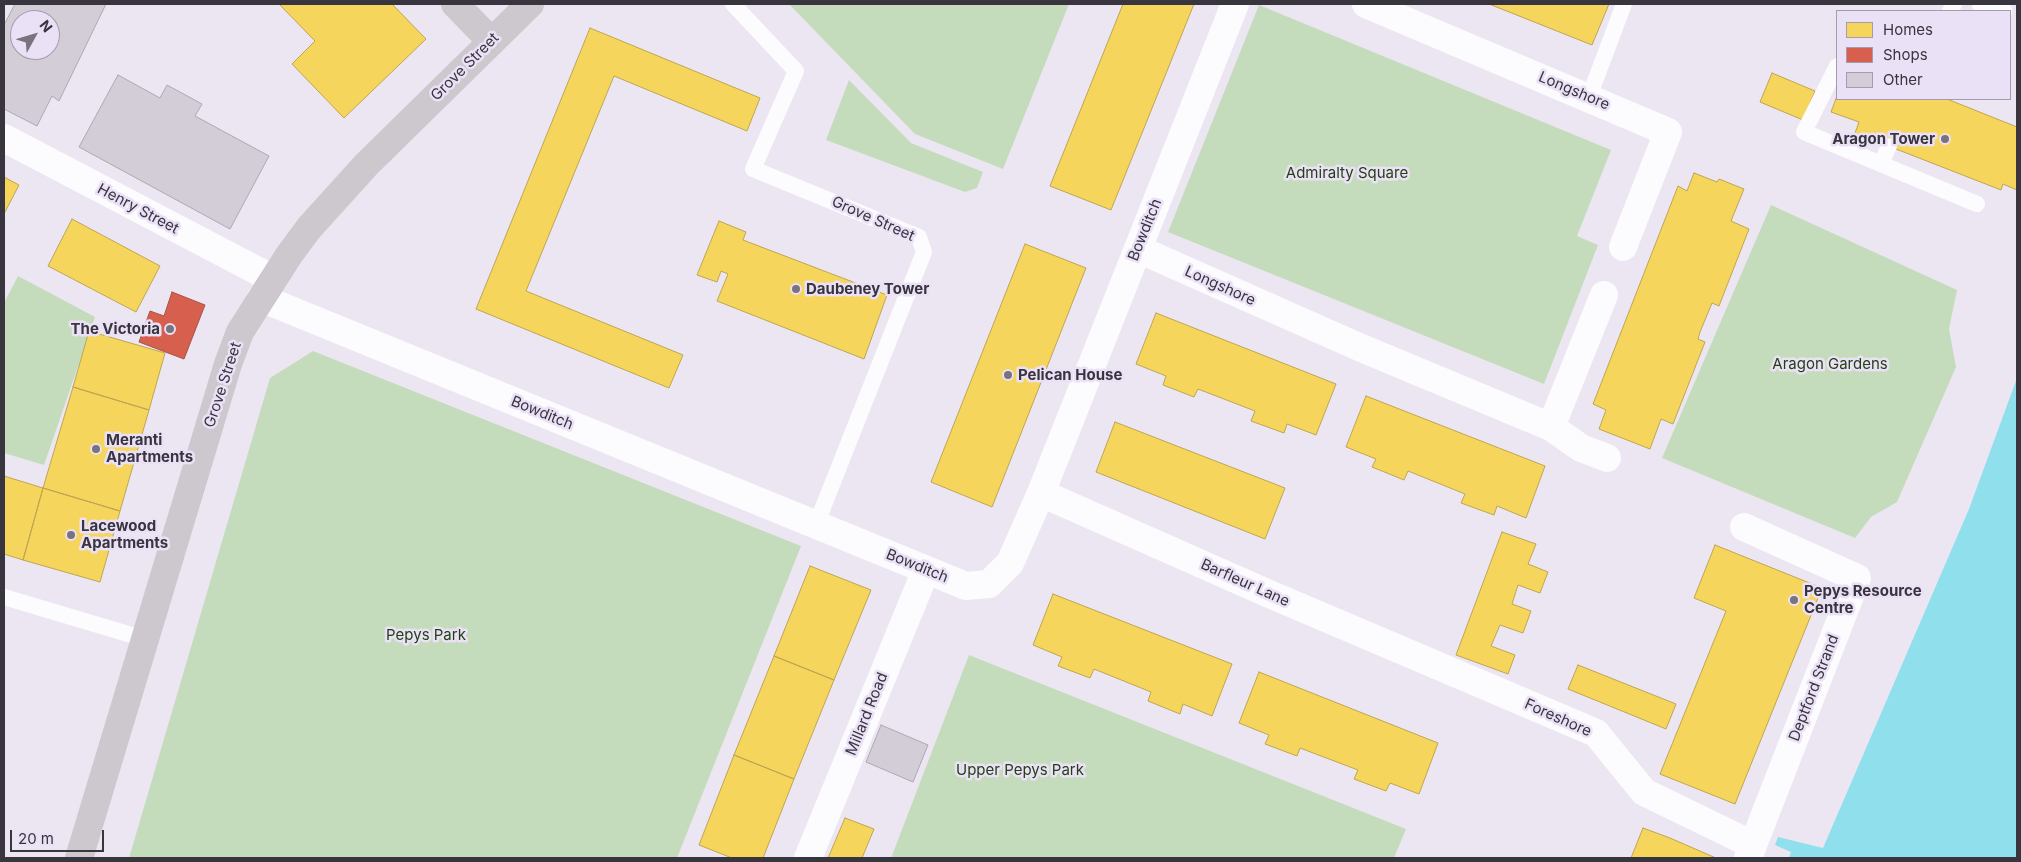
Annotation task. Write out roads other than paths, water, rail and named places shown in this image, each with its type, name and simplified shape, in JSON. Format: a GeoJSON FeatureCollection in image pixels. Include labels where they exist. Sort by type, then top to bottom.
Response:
{"type":"FeatureCollection","features":[{"type":"Feature","properties":{"kind":"main road"},"geometry":{"type":"LineString","coordinates":[[455,4],[491,41]]}},
{"type":"Feature","properties":{"kind":"main road","name":"Grove Street"},"geometry":{"type":"LineString","coordinates":[[79,858],[228,364],[240,332],[309,228],[360,172],[530,4]]}},
{"type":"Feature","properties":{"kind":"street","name":"Bowditch"},"geometry":{"type":"LineString","coordinates":[[267,289],[816,525],[926,570],[966,586],[989,584],[1010,563],[1041,493],[1235,4]]}},
{"type":"Feature","properties":{"kind":"street","name":"Longshore"},"geometry":{"type":"LineString","coordinates":[[1366,4],[1668,132],[1623,247]]}},
{"type":"Feature","properties":{"kind":"street","name":"Henry Street"},"geometry":{"type":"LineString","coordinates":[[4,138],[267,289]]}},
{"type":"Feature","properties":{"kind":"street","name":"Longshore"},"geometry":{"type":"LineString","coordinates":[[1138,249],[1359,347],[1551,427],[1581,448],[1608,458]]}},
{"type":"Feature","properties":{"kind":"street"},"geometry":{"type":"LineString","coordinates":[[1551,427],[1604,295]]}},
{"type":"Feature","properties":{"kind":"street","name":"Barfleur Lane"},"geometry":{"type":"LineString","coordinates":[[1041,493],[1450,671]]}},
{"type":"Feature","properties":{"kind":"street","name":"Deptford Strand"},"geometry":{"type":"LineString","coordinates":[[1744,527],[1857,578],[1750,852]]}},
{"type":"Feature","properties":{"kind":"street","name":"Millard Road"},"geometry":{"type":"LineString","coordinates":[[808,858],[926,570]]}},
{"type":"Feature","properties":{"kind":"street","name":"Foreshore"},"geometry":{"type":"LineString","coordinates":[[1450,671],[1596,734],[1644,792],[1750,852]]}},
{"type":"Feature","properties":{"kind":"lane","name":"Grove Street"},"geometry":{"type":"LineString","coordinates":[[733,4],[796,71],[753,169],[919,236],[924,252],[816,525]]}},
{"type":"Feature","properties":{"kind":"lane"},"geometry":{"type":"LineString","coordinates":[[1588,97],[1624,4]]}},
{"type":"Feature","properties":{"kind":"lane"},"geometry":{"type":"LineString","coordinates":[[1836,68],[1804,132],[1976,204]]}},
{"type":"Feature","properties":{"kind":"lane"},"geometry":{"type":"LineString","coordinates":[[1881,164],[1889,146]]}},
{"type":"Feature","properties":{"kind":"lane"},"geometry":{"type":"LineString","coordinates":[[4,597],[145,639]]}},
{"type":"Feature","properties":{"kind":"water"},"geometry":{"type":"Polygon","coordinates":[[[2017,378],[2017,858],[1789,858],[1791,852],[1775,845],[1778,837],[1823,848],[1969,509],[2017,378]]]}},
{"type":"Feature","properties":{"kind":"place","name":"Aragon Tower"},"geometry":{"type":"Point","coordinates":[1945,139]}},
{"type":"Feature","properties":{"kind":"place","name":"Daubeney Tower"},"geometry":{"type":"Point","coordinates":[796,289]}},
{"type":"Feature","properties":{"kind":"place","name":"The Victoria"},"geometry":{"type":"Point","coordinates":[170,329]}},
{"type":"Feature","properties":{"kind":"place","name":"Pelican House"},"geometry":{"type":"Point","coordinates":[1008,375]}},
{"type":"Feature","properties":{"kind":"place","name":"Meranti Apartments"},"geometry":{"type":"Point","coordinates":[96,449]}},
{"type":"Feature","properties":{"kind":"place","name":"Lacewood Apartments"},"geometry":{"type":"Point","coordinates":[71,535]}},
{"type":"Feature","properties":{"kind":"place","name":"Pepys Resource Centre"},"geometry":{"type":"Point","coordinates":[1794,600]}},
{"type":"Feature","properties":{"kind":"park label","name":"Admiralty Square"},"geometry":{"type":"Point","coordinates":[1347,173]}},
{"type":"Feature","properties":{"kind":"park label","name":"Aragon Gardens"},"geometry":{"type":"Point","coordinates":[1830,364]}},
{"type":"Feature","properties":{"kind":"park label","name":"Pepys Park"},"geometry":{"type":"Point","coordinates":[426,635]}},
{"type":"Feature","properties":{"kind":"park label","name":"Upper Pepys Park"},"geometry":{"type":"Point","coordinates":[1020,770]}}]}
